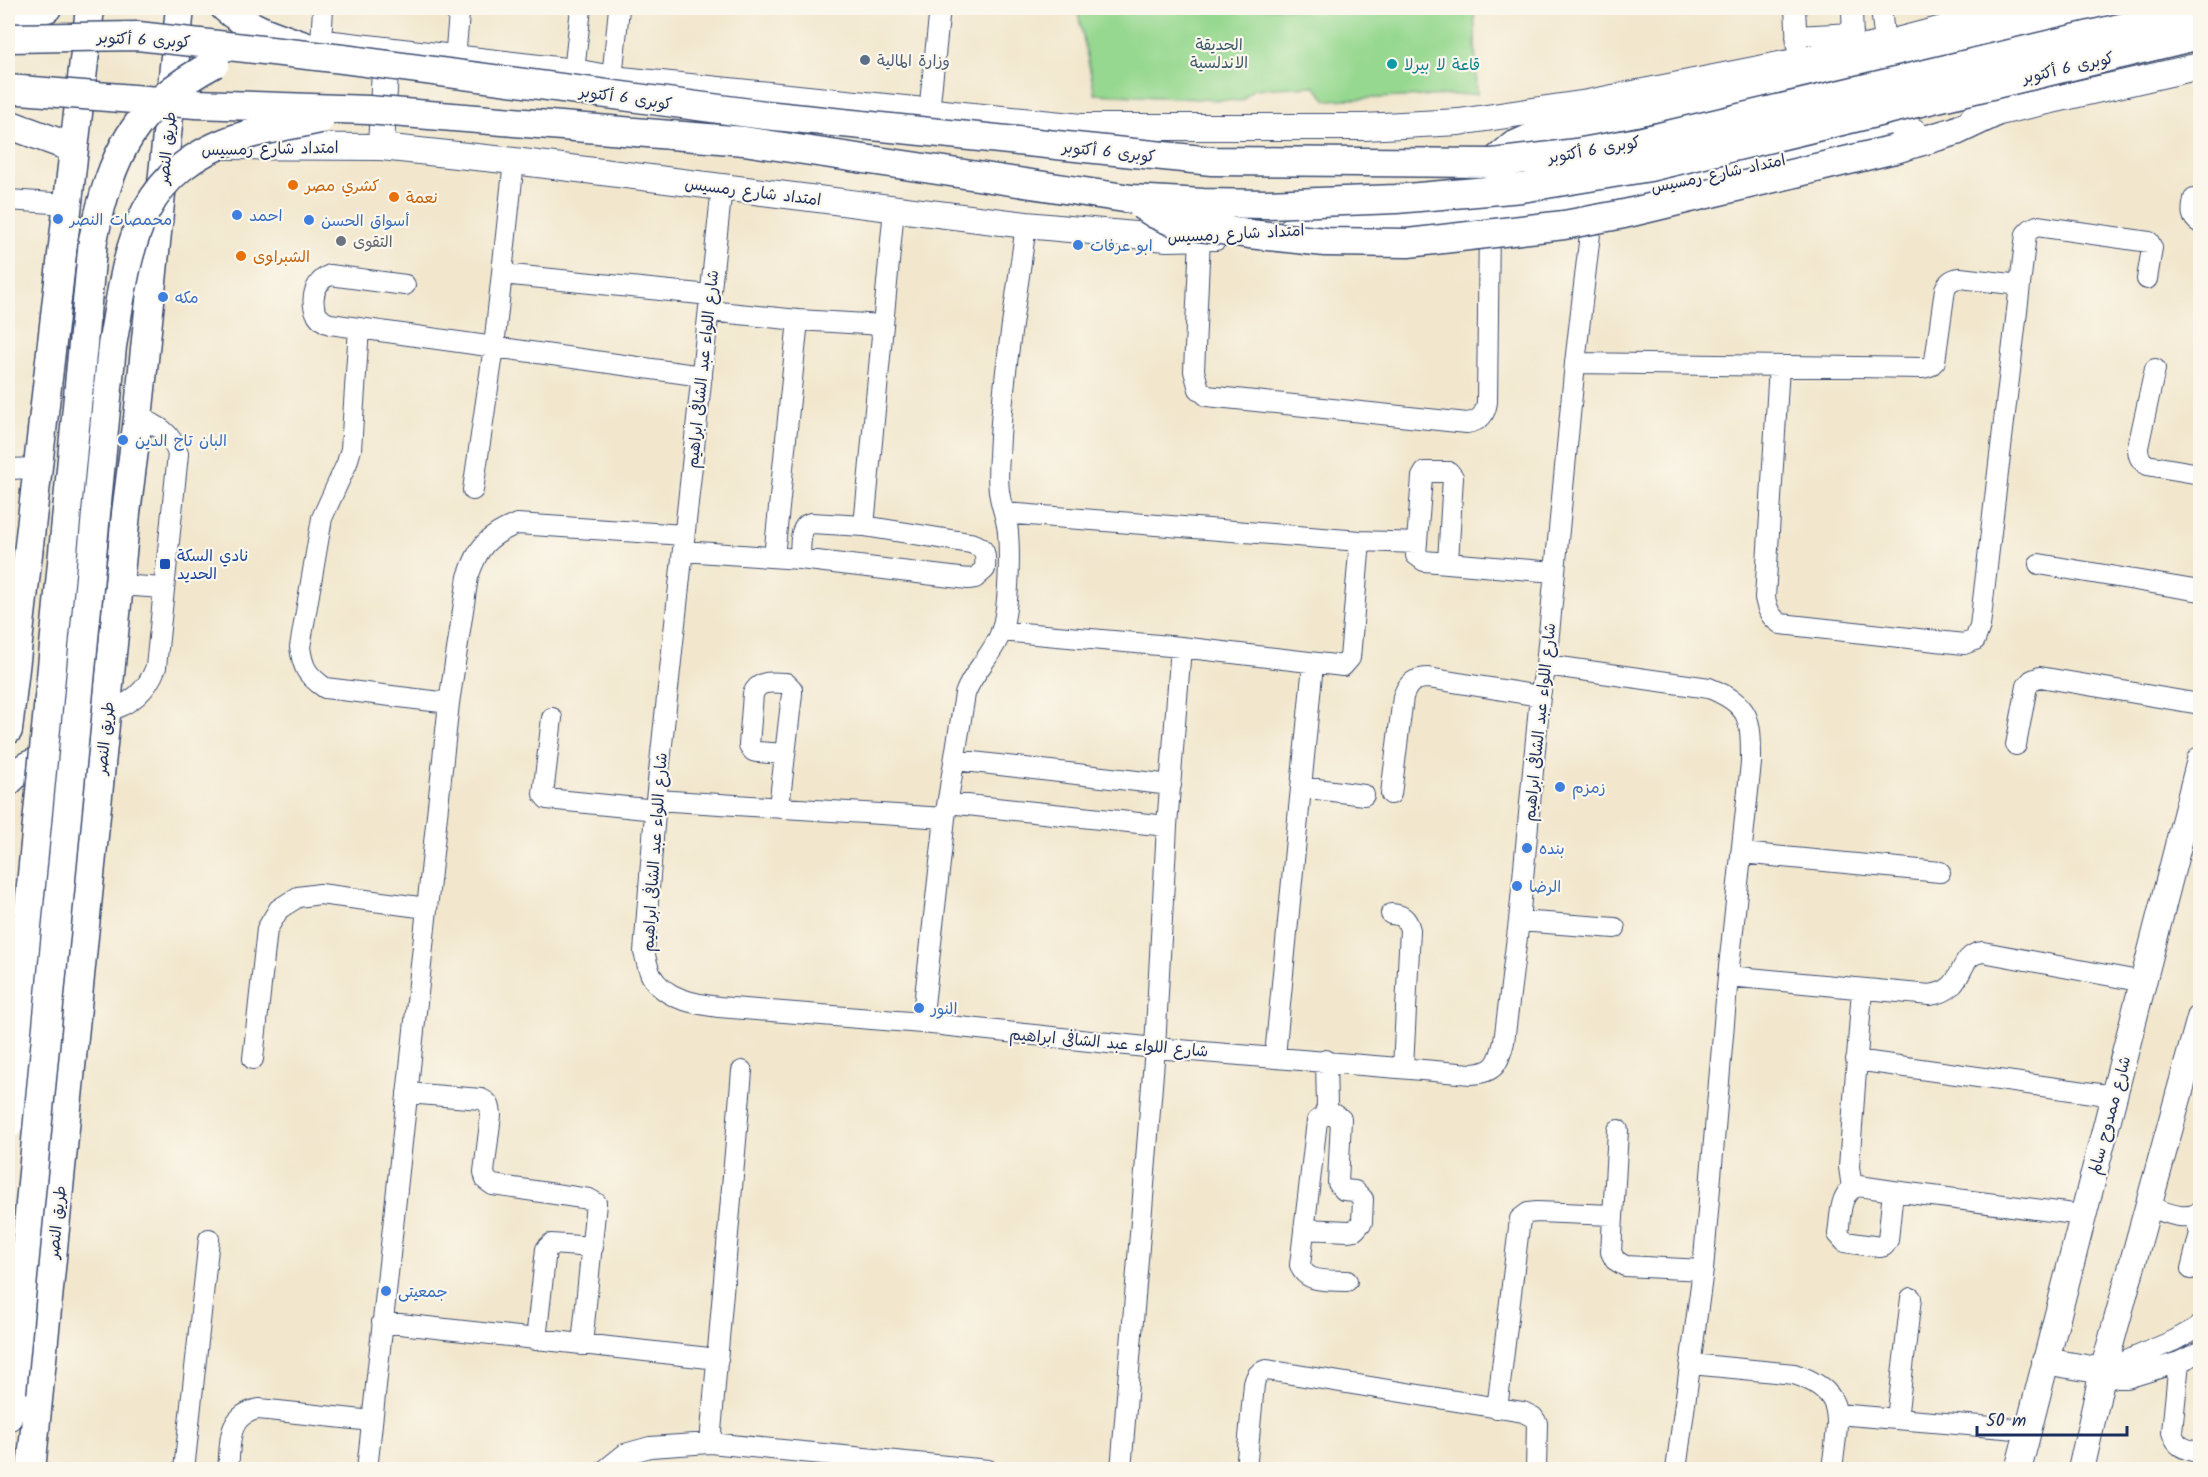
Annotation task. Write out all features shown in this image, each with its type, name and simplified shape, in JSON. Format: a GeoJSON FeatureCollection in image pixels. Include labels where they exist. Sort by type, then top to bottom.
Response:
{"type":"FeatureCollection","features":[{"type":"Feature","properties":{"kind":"highway"},"geometry":{"type":"LineString","coordinates":[[8,15],[47,8]]}},
{"type":"Feature","properties":{"kind":"highway"},"geometry":{"type":"LineString","coordinates":[[8,730],[13,627],[34,507],[90,8]]}},
{"type":"Feature","properties":{"kind":"highway","name":"طريق النصر"},"geometry":{"type":"LineString","coordinates":[[31,1470],[126,513],[138,418],[180,8]]}},
{"type":"Feature","properties":{"kind":"highway"},"geometry":{"type":"LineString","coordinates":[[225,8],[237,18],[262,31],[332,51]]}},
{"type":"Feature","properties":{"kind":"highway"},"geometry":{"type":"LineString","coordinates":[[1493,163],[1513,146],[1549,130],[1942,48],[2108,8]]}},
{"type":"Feature","properties":{"kind":"highway","name":"كوبرى 6 أكتوبر"},"geometry":{"type":"LineString","coordinates":[[8,38],[138,36],[253,49],[332,51],[765,115],[1212,161],[1493,163],[1565,155],[1648,140],[2200,9]]}},
{"type":"Feature","properties":{"kind":"highway","name":"كوبرى 6 أكتوبر"},"geometry":{"type":"LineString","coordinates":[[8,89],[196,104],[368,110],[744,141],[1131,199],[1268,204],[1396,199],[1522,188],[1587,178],[1650,166],[2200,35]]}},
{"type":"Feature","properties":{"kind":"highway"},"geometry":{"type":"LineString","coordinates":[[8,1125],[93,240],[101,203],[113,167],[131,133],[155,104],[184,80],[215,63],[253,49]]}},
{"type":"Feature","properties":{"kind":"highway"},"geometry":{"type":"LineString","coordinates":[[10,1404],[112,346],[134,236],[146,208],[162,186],[184,166],[212,149],[238,138],[267,130],[368,110]]}},
{"type":"Feature","properties":{"kind":"highway"},"geometry":{"type":"LineString","coordinates":[[1131,199],[1155,214],[1191,226],[1325,242],[1408,243],[1564,225],[1614,216],[1895,149],[1956,131],[1992,114]]}},
{"type":"Feature","properties":{"kind":"highway"},"geometry":{"type":"LineString","coordinates":[[8,123],[73,148]]}},
{"type":"Feature","properties":{"kind":"highway"},"geometry":{"type":"LineString","coordinates":[[34,507],[42,521],[54,532],[78,539],[102,535],[116,526],[126,513]]}},
{"type":"Feature","properties":{"kind":"highway"},"geometry":{"type":"LineString","coordinates":[[8,782],[18,771],[33,762],[50,760],[67,764],[82,774],[92,788],[97,804]]}},
{"type":"Feature","properties":{"kind":"main road"},"geometry":{"type":"LineString","coordinates":[[248,8],[281,29],[332,51],[386,50],[574,72],[612,80],[1082,127],[1364,127],[1459,122],[1588,103],[1797,61],[1853,42],[1885,44],[2023,8]]}},
{"type":"Feature","properties":{"kind":"main road"},"geometry":{"type":"LineString","coordinates":[[381,147],[386,50]]}},
{"type":"Feature","properties":{"kind":"main road","name":"امتداد شارع رمسيس"},"geometry":{"type":"LineString","coordinates":[[163,174],[172,161],[185,152],[200,147],[381,147],[514,161],[1026,225],[1167,238],[1200,238],[1490,214],[1594,200],[1992,114],[2200,66]]}},
{"type":"Feature","properties":{"kind":"main road","name":"شارع ممدوح سالم"},"geometry":{"type":"LineString","coordinates":[[2018,1470],[2200,760]]}},
{"type":"Feature","properties":{"kind":"main road"},"geometry":{"type":"LineString","coordinates":[[2081,1470],[2103,1371],[2200,1017]]}},
{"type":"Feature","properties":{"kind":"main road"},"geometry":{"type":"LineString","coordinates":[[2045,1361],[2103,1371]]}},
{"type":"Feature","properties":{"kind":"street"},"geometry":{"type":"LineString","coordinates":[[324,8],[332,51]]}},
{"type":"Feature","properties":{"kind":"street"},"geometry":{"type":"LineString","coordinates":[[574,72],[581,8]]}},
{"type":"Feature","properties":{"kind":"street"},"geometry":{"type":"LineString","coordinates":[[612,80],[619,8]]}},
{"type":"Feature","properties":{"kind":"street"},"geometry":{"type":"LineString","coordinates":[[928,112],[940,8]]}},
{"type":"Feature","properties":{"kind":"street"},"geometry":{"type":"LineString","coordinates":[[1795,8],[1797,61]]}},
{"type":"Feature","properties":{"kind":"street"},"geometry":{"type":"LineString","coordinates":[[1796,36],[1853,42],[1852,8]]}},
{"type":"Feature","properties":{"kind":"street"},"geometry":{"type":"LineString","coordinates":[[1881,8],[1885,44]]}},
{"type":"Feature","properties":{"kind":"street"},"geometry":{"type":"LineString","coordinates":[[455,59],[459,14]]}},
{"type":"Feature","properties":{"kind":"street"},"geometry":{"type":"LineString","coordinates":[[473,490],[494,347],[514,161]]}},
{"type":"Feature","properties":{"kind":"street","name":"شارع اللواء عبد الشافى ابراهيم"},"geometry":{"type":"LineString","coordinates":[[722,187],[656,805],[644,952],[651,976],[670,994],[690,1003],[719,1007],[922,1023],[1155,1048],[1326,1060],[1471,1074],[1482,1073],[1495,1067],[1500,1059],[1504,1042],[1520,921],[1540,696],[1546,665],[1575,363],[1594,200]]}},
{"type":"Feature","properties":{"kind":"street"},"geometry":{"type":"LineString","coordinates":[[2194,199],[2192,214],[2200,223]]}},
{"type":"Feature","properties":{"kind":"street"},"geometry":{"type":"LineString","coordinates":[[8,200],[68,204]]}},
{"type":"Feature","properties":{"kind":"street"},"geometry":{"type":"LineString","coordinates":[[864,526],[894,209]]}},
{"type":"Feature","properties":{"kind":"street"},"geometry":{"type":"LineString","coordinates":[[1200,238],[1194,371],[1199,389],[1207,396],[1467,423],[1475,422],[1482,417],[1487,402],[1490,214]]}},
{"type":"Feature","properties":{"kind":"street"},"geometry":{"type":"LineString","coordinates":[[922,1023],[946,810],[956,760],[963,704],[969,685],[987,659],[1001,631],[1005,610],[1009,548],[1008,530],[998,483],[1000,435],[1026,225]]}},
{"type":"Feature","properties":{"kind":"street"},"geometry":{"type":"LineString","coordinates":[[1779,366],[1765,598],[1768,612],[1781,624],[1964,644],[1975,640],[1980,626],[2026,234],[2037,226],[2150,242],[2152,248],[2147,279]]}},
{"type":"Feature","properties":{"kind":"street"},"geometry":{"type":"LineString","coordinates":[[502,274],[710,303],[798,320],[883,326]]}},
{"type":"Feature","properties":{"kind":"street"},"geometry":{"type":"LineString","coordinates":[[405,285],[337,276],[323,278],[318,283],[314,307],[319,318],[330,324],[702,376]]}},
{"type":"Feature","properties":{"kind":"street"},"geometry":{"type":"LineString","coordinates":[[1575,363],[1923,368],[1935,361],[1945,289],[1948,283],[1960,278],[2020,285]]}},
{"type":"Feature","properties":{"kind":"street"},"geometry":{"type":"LineString","coordinates":[[774,557],[798,320]]}},
{"type":"Feature","properties":{"kind":"street"},"geometry":{"type":"LineString","coordinates":[[359,328],[351,449],[322,518],[300,647],[302,664],[311,678],[326,688],[449,703]]}},
{"type":"Feature","properties":{"kind":"street"},"geometry":{"type":"LineString","coordinates":[[2155,369],[2138,454],[2147,465],[2200,474]]}},
{"type":"Feature","properties":{"kind":"street"},"geometry":{"type":"LineString","coordinates":[[106,711],[129,702],[140,693],[153,677],[156,667],[178,454],[169,435],[161,428],[138,418]]}},
{"type":"Feature","properties":{"kind":"street"},"geometry":{"type":"LineString","coordinates":[[8,470],[38,468]]}},
{"type":"Feature","properties":{"kind":"street"},"geometry":{"type":"LineString","coordinates":[[1449,562],[1453,477],[1449,472],[1427,472],[1422,475],[1416,555],[1420,559],[1424,561],[1554,572]]}},
{"type":"Feature","properties":{"kind":"street"},"geometry":{"type":"LineString","coordinates":[[1004,513],[1417,543]]}},
{"type":"Feature","properties":{"kind":"street"},"geometry":{"type":"LineString","coordinates":[[367,1470],[449,703],[468,577],[474,560],[484,543],[499,531],[517,524],[683,543],[774,557],[968,579],[975,578],[985,569],[986,554],[976,544],[864,526],[807,524],[803,528],[800,559]]}},
{"type":"Feature","properties":{"kind":"street"},"geometry":{"type":"LineString","coordinates":[[1001,631],[1181,647],[1339,667],[1348,661],[1360,540]]}},
{"type":"Feature","properties":{"kind":"street"},"geometry":{"type":"LineString","coordinates":[[2039,564],[2200,591]]}},
{"type":"Feature","properties":{"kind":"street"},"geometry":{"type":"LineString","coordinates":[[119,585],[163,588]]}},
{"type":"Feature","properties":{"kind":"street"},"geometry":{"type":"LineString","coordinates":[[1120,1470],[1155,1048],[1167,826],[1181,647]]}},
{"type":"Feature","properties":{"kind":"street"},"geometry":{"type":"LineString","coordinates":[[1275,1056],[1313,664]]}},
{"type":"Feature","properties":{"kind":"street"},"geometry":{"type":"LineString","coordinates":[[1546,665],[1709,688],[1728,695],[1744,710],[1751,729],[1751,763],[1728,976],[1703,1270],[1676,1470]]}},
{"type":"Feature","properties":{"kind":"street"},"geometry":{"type":"LineString","coordinates":[[2016,745],[2027,686],[2032,680],[2040,677],[2200,704]]}},
{"type":"Feature","properties":{"kind":"street"},"geometry":{"type":"LineString","coordinates":[[1391,794],[1403,697],[1405,688],[1413,681],[1428,678],[1540,696]]}},
{"type":"Feature","properties":{"kind":"street"},"geometry":{"type":"LineString","coordinates":[[552,718],[543,794],[547,799],[656,805],[946,810],[1167,826]]}},
{"type":"Feature","properties":{"kind":"street"},"geometry":{"type":"LineString","coordinates":[[779,807],[785,754]]}},
{"type":"Feature","properties":{"kind":"street"},"geometry":{"type":"LineString","coordinates":[[956,760],[1171,785]]}},
{"type":"Feature","properties":{"kind":"street"},"geometry":{"type":"LineString","coordinates":[[1301,787],[1364,795]]}},
{"type":"Feature","properties":{"kind":"street"},"geometry":{"type":"LineString","coordinates":[[1742,853],[1940,872]]}},
{"type":"Feature","properties":{"kind":"street"},"geometry":{"type":"LineString","coordinates":[[253,1059],[267,929],[279,909],[298,897],[320,894],[427,908]]}},
{"type":"Feature","properties":{"kind":"street"},"geometry":{"type":"LineString","coordinates":[[1392,914],[1401,915],[1406,919],[1410,930],[1403,1068]]}},
{"type":"Feature","properties":{"kind":"street"},"geometry":{"type":"LineString","coordinates":[[1520,921],[1615,928]]}},
{"type":"Feature","properties":{"kind":"street"},"geometry":{"type":"LineString","coordinates":[[1728,976],[1930,995],[1942,994],[1955,984],[1970,957],[1975,953],[1983,952],[2144,982]]}},
{"type":"Feature","properties":{"kind":"street"},"geometry":{"type":"LineString","coordinates":[[1852,1188],[1849,1167],[1862,989]]}},
{"type":"Feature","properties":{"kind":"street"},"geometry":{"type":"LineString","coordinates":[[1326,1060],[1327,1107],[1324,1115],[1317,1121],[1300,1265],[1302,1271],[1312,1278],[1347,1281]]}},
{"type":"Feature","properties":{"kind":"street"},"geometry":{"type":"LineString","coordinates":[[1856,1060],[2114,1096]]}},
{"type":"Feature","properties":{"kind":"street"},"geometry":{"type":"LineString","coordinates":[[710,1443],[742,1071]]}},
{"type":"Feature","properties":{"kind":"street"},"geometry":{"type":"LineString","coordinates":[[407,1093],[487,1101],[490,1106],[490,1115],[484,1172],[486,1180],[500,1188],[593,1201],[597,1207],[582,1345]]}},
{"type":"Feature","properties":{"kind":"street"},"geometry":{"type":"LineString","coordinates":[[1304,1229],[1349,1232],[1355,1230],[1362,1222],[1363,1199],[1355,1191],[1344,1190],[1338,1183],[1341,1119],[1336,1115],[1324,1115]]}},
{"type":"Feature","properties":{"kind":"street"},"geometry":{"type":"LineString","coordinates":[[1618,1130],[1611,1252],[1615,1260],[1625,1266],[1703,1270]]}},
{"type":"Feature","properties":{"kind":"street"},"geometry":{"type":"LineString","coordinates":[[1893,1191],[1888,1240],[1884,1246],[1845,1242],[1839,1237],[1843,1200],[1848,1191],[1859,1186],[2082,1215]]}},
{"type":"Feature","properties":{"kind":"street"},"geometry":{"type":"LineString","coordinates":[[2149,1207],[2183,1217],[2198,1214],[2200,1233],[2191,1269]]}},
{"type":"Feature","properties":{"kind":"street"},"geometry":{"type":"LineString","coordinates":[[1497,1409],[1520,1219],[1528,1213],[1537,1212],[1612,1215]]}},
{"type":"Feature","properties":{"kind":"street"},"geometry":{"type":"LineString","coordinates":[[184,1470],[209,1239]]}},
{"type":"Feature","properties":{"kind":"street"},"geometry":{"type":"LineString","coordinates":[[536,1340],[545,1252],[548,1246],[554,1244],[592,1247]]}},
{"type":"Feature","properties":{"kind":"street"},"geometry":{"type":"LineString","coordinates":[[1897,1419],[1911,1298]]}},
{"type":"Feature","properties":{"kind":"street"},"geometry":{"type":"LineString","coordinates":[[382,1322],[718,1359]]}},
{"type":"Feature","properties":{"kind":"street"},"geometry":{"type":"LineString","coordinates":[[2103,1371],[2175,1340],[2200,1326]]}},
{"type":"Feature","properties":{"kind":"street"},"geometry":{"type":"LineString","coordinates":[[2103,1371],[2118,1378],[2127,1378],[2180,1362],[2200,1352]]}},
{"type":"Feature","properties":{"kind":"street"},"geometry":{"type":"LineString","coordinates":[[2180,1362],[2172,1432],[2174,1441],[2180,1448],[2200,1453]]}},
{"type":"Feature","properties":{"kind":"street"},"geometry":{"type":"LineString","coordinates":[[1691,1364],[1794,1374],[1824,1388],[1833,1398],[1837,1414],[1832,1470]]}},
{"type":"Feature","properties":{"kind":"street"},"geometry":{"type":"LineString","coordinates":[[1246,1470],[1254,1384],[1261,1371],[1268,1370],[1523,1412],[1533,1417],[1537,1423],[1536,1470]]}},
{"type":"Feature","properties":{"kind":"street"},"geometry":{"type":"LineString","coordinates":[[228,1470],[235,1426],[237,1420],[246,1412],[259,1409],[372,1421]]}},
{"type":"Feature","properties":{"kind":"street"},"geometry":{"type":"LineString","coordinates":[[1837,1414],[2028,1430]]}},
{"type":"Feature","properties":{"kind":"street"},"geometry":{"type":"LineString","coordinates":[[605,1470],[625,1454],[650,1447],[710,1443],[858,1463],[988,1470]]}},
{"type":"Feature","properties":{"kind":"green space","name":"الحديقة الاندلسية"},"geometry":{"type":"Polygon","coordinates":[[[1077,8],[1474,8],[1477,94],[1327,100],[1314,86],[1253,89],[1242,101],[1095,94],[1077,8]]]}},
{"type":"Feature","properties":{"kind":"place","name":"وزارة المالية"},"geometry":{"type":"Point","coordinates":[865,60]}},
{"type":"Feature","properties":{"kind":"place","name":"قاعة لا بيرلا"},"geometry":{"type":"Point","coordinates":[1392,64]}},
{"type":"Feature","properties":{"kind":"place","name":"كشري مصر"},"geometry":{"type":"Point","coordinates":[293,185]}},
{"type":"Feature","properties":{"kind":"place","name":"نعمة"},"geometry":{"type":"Point","coordinates":[394,197]}},
{"type":"Feature","properties":{"kind":"place","name":"احمد"},"geometry":{"type":"Point","coordinates":[237,215]}},
{"type":"Feature","properties":{"kind":"place","name":"محمصات النصر"},"geometry":{"type":"Point","coordinates":[58,219]}},
{"type":"Feature","properties":{"kind":"place","name":"أسواق الحسن"},"geometry":{"type":"Point","coordinates":[309,220]}},
{"type":"Feature","properties":{"kind":"place","name":"التقوى"},"geometry":{"type":"Point","coordinates":[341,241]}},
{"type":"Feature","properties":{"kind":"place","name":"ابو عرفات"},"geometry":{"type":"Point","coordinates":[1078,245]}},
{"type":"Feature","properties":{"kind":"place","name":"الشبراوى"},"geometry":{"type":"Point","coordinates":[241,256]}},
{"type":"Feature","properties":{"kind":"place","name":"مكه"},"geometry":{"type":"Point","coordinates":[163,297]}},
{"type":"Feature","properties":{"kind":"place","name":"البان تاج الدين"},"geometry":{"type":"Point","coordinates":[123,440]}},
{"type":"Feature","properties":{"kind":"place","name":"نادي السكة الحديد"},"geometry":{"type":"Point","coordinates":[165,564]}},
{"type":"Feature","properties":{"kind":"place","name":"زمزم"},"geometry":{"type":"Point","coordinates":[1560,787]}},
{"type":"Feature","properties":{"kind":"place","name":"بنده"},"geometry":{"type":"Point","coordinates":[1527,848]}},
{"type":"Feature","properties":{"kind":"place","name":"الرضا"},"geometry":{"type":"Point","coordinates":[1517,886]}},
{"type":"Feature","properties":{"kind":"place","name":"النور"},"geometry":{"type":"Point","coordinates":[919,1008]}},
{"type":"Feature","properties":{"kind":"place","name":"جمعيتى"},"geometry":{"type":"Point","coordinates":[386,1291]}}]}
